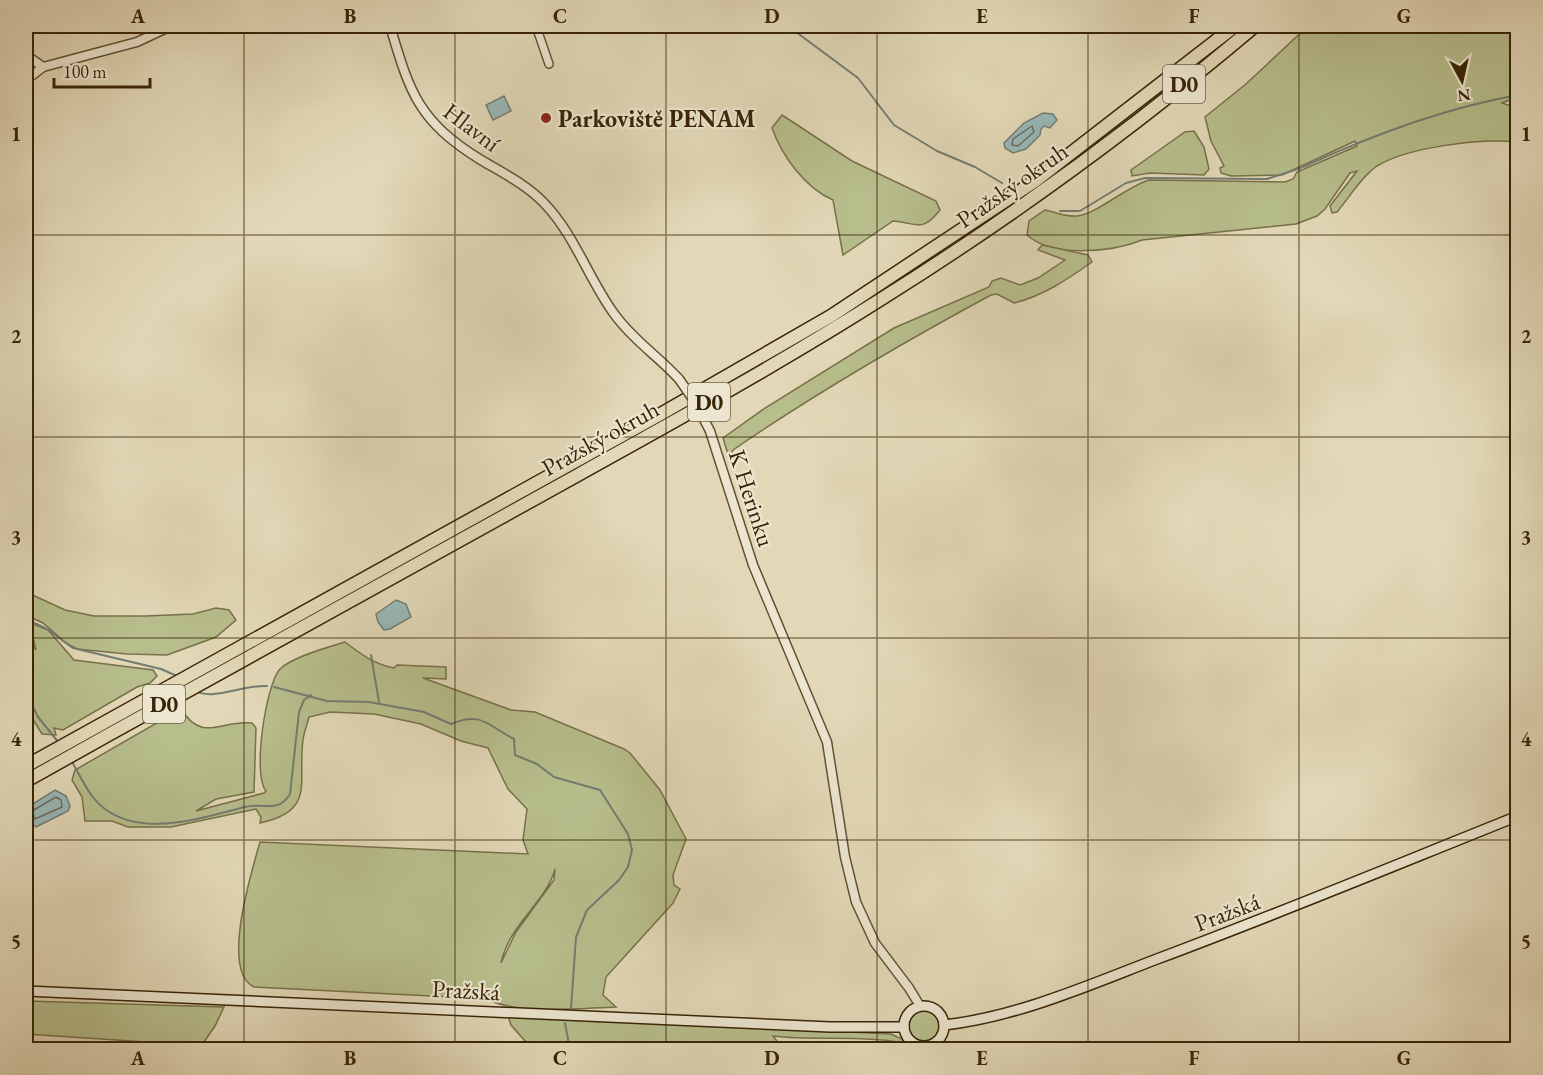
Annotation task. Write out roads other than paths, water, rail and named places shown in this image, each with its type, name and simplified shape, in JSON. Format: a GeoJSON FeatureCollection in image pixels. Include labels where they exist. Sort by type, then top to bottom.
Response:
{"type":"FeatureCollection","features":[{"type":"Feature","properties":{"kind":"highway","name":"Pražský okruh"},"geometry":{"type":"LineString","coordinates":[[268,639],[744,368],[831,316],[968,228],[1035,181],[1235,26]]}},
{"type":"Feature","properties":{"kind":"highway","name":"Pražský okruh"},"geometry":{"type":"LineString","coordinates":[[26,781],[55,757],[749,379],[886,297],[1048,187],[1118,135],[1255,26]]}},
{"type":"Feature","properties":{"kind":"highway","name":"Pražský okruh"},"geometry":{"type":"LineString","coordinates":[[26,766],[55,757]]}},
{"type":"Feature","properties":{"kind":"main road","name":"Pražská"},"geometry":{"type":"LineString","coordinates":[[944,1025],[1003,1013],[1099,982],[1243,927],[1518,816]]}},
{"type":"Feature","properties":{"kind":"main road","name":"Pražská"},"geometry":{"type":"LineString","coordinates":[[26,991],[830,1027],[904,1027]]}},
{"type":"Feature","properties":{"kind":"main road"},"geometry":{"type":"LineString","coordinates":[[920,1006],[936,1010],[944,1025],[938,1040],[919,1048],[908,1038],[904,1027],[908,1014],[920,1006]]}},
{"type":"Feature","properties":{"kind":"street"},"geometry":{"type":"LineString","coordinates":[[48,26],[59,28],[66,26]]}},
{"type":"Feature","properties":{"kind":"street","name":"Hlavní"},"geometry":{"type":"LineString","coordinates":[[390,26],[413,93],[433,124],[463,149],[532,192],[545,204]]}},
{"type":"Feature","properties":{"kind":"street"},"geometry":{"type":"LineString","coordinates":[[536,26],[549,64]]}},
{"type":"Feature","properties":{"kind":"street"},"geometry":{"type":"LineString","coordinates":[[26,80],[43,67],[137,42],[167,27]]}},
{"type":"Feature","properties":{"kind":"street"},"geometry":{"type":"LineString","coordinates":[[26,55],[43,67]]}},
{"type":"Feature","properties":{"kind":"street","name":"K Herinku"},"geometry":{"type":"LineString","coordinates":[[545,204],[566,232],[615,315],[679,379],[695,402],[710,431],[753,565],[827,740],[852,889],[870,933],[920,1006]]}},
{"type":"Feature","properties":{"kind":"water"},"geometry":{"type":"Polygon","coordinates":[[[504,96],[511,111],[493,120],[486,105],[504,96]]]}},
{"type":"Feature","properties":{"kind":"water"},"geometry":{"type":"Polygon","coordinates":[[[1043,113],[1053,114],[1057,120],[1050,128],[1044,126],[1040,135],[1026,149],[1013,153],[1005,148],[1004,143],[1024,123],[1043,113]]]}},
{"type":"Feature","properties":{"kind":"water"},"geometry":{"type":"Polygon","coordinates":[[[396,600],[406,604],[411,617],[384,630],[376,614],[396,600]]]}},
{"type":"Feature","properties":{"kind":"water"},"geometry":{"type":"Polygon","coordinates":[[[55,790],[66,796],[70,806],[68,811],[36,827],[28,819],[28,807],[55,790]]]}},
{"type":"Feature","properties":{"kind":"waterway"},"geometry":{"type":"LineString","coordinates":[[788,26],[858,78],[894,125],[937,151],[975,167],[1002,183]]}},
{"type":"Feature","properties":{"kind":"waterway"},"geometry":{"type":"LineString","coordinates":[[1303,167],[1408,124],[1463,107],[1518,95]]}},
{"type":"Feature","properties":{"kind":"waterway"},"geometry":{"type":"LineString","coordinates":[[1060,211],[1080,211],[1126,183],[1145,178],[1267,179],[1301,168]]}},
{"type":"Feature","properties":{"kind":"waterway"},"geometry":{"type":"LineString","coordinates":[[26,621],[46,628],[73,648],[161,669],[177,676]]}},
{"type":"Feature","properties":{"kind":"waterway"},"geometry":{"type":"LineString","coordinates":[[371,655],[379,702]]}},
{"type":"Feature","properties":{"kind":"waterway"},"geometry":{"type":"LineString","coordinates":[[196,691],[211,694],[267,686]]}},
{"type":"Feature","properties":{"kind":"waterway"},"geometry":{"type":"LineString","coordinates":[[274,687],[327,701],[369,702],[424,712],[451,724],[470,719],[484,721],[514,739],[515,755],[537,764],[554,777],[600,790],[628,834],[632,850],[628,867],[619,880],[587,910],[576,937],[571,1008]]}},
{"type":"Feature","properties":{"kind":"waterway"},"geometry":{"type":"LineString","coordinates":[[26,693],[38,717],[59,743]]}},
{"type":"Feature","properties":{"kind":"waterway"},"geometry":{"type":"LineString","coordinates":[[71,760],[92,796],[107,810],[124,819],[164,824],[245,807],[275,806],[281,804],[290,794],[299,712],[304,700],[311,695]]}},
{"type":"Feature","properties":{"kind":"waterway"},"geometry":{"type":"LineString","coordinates":[[565,1023],[570,1050]]}},
{"type":"Feature","properties":{"kind":"place","name":"Parkoviště PENAM"},"geometry":{"type":"Point","coordinates":[546,118]}}]}
